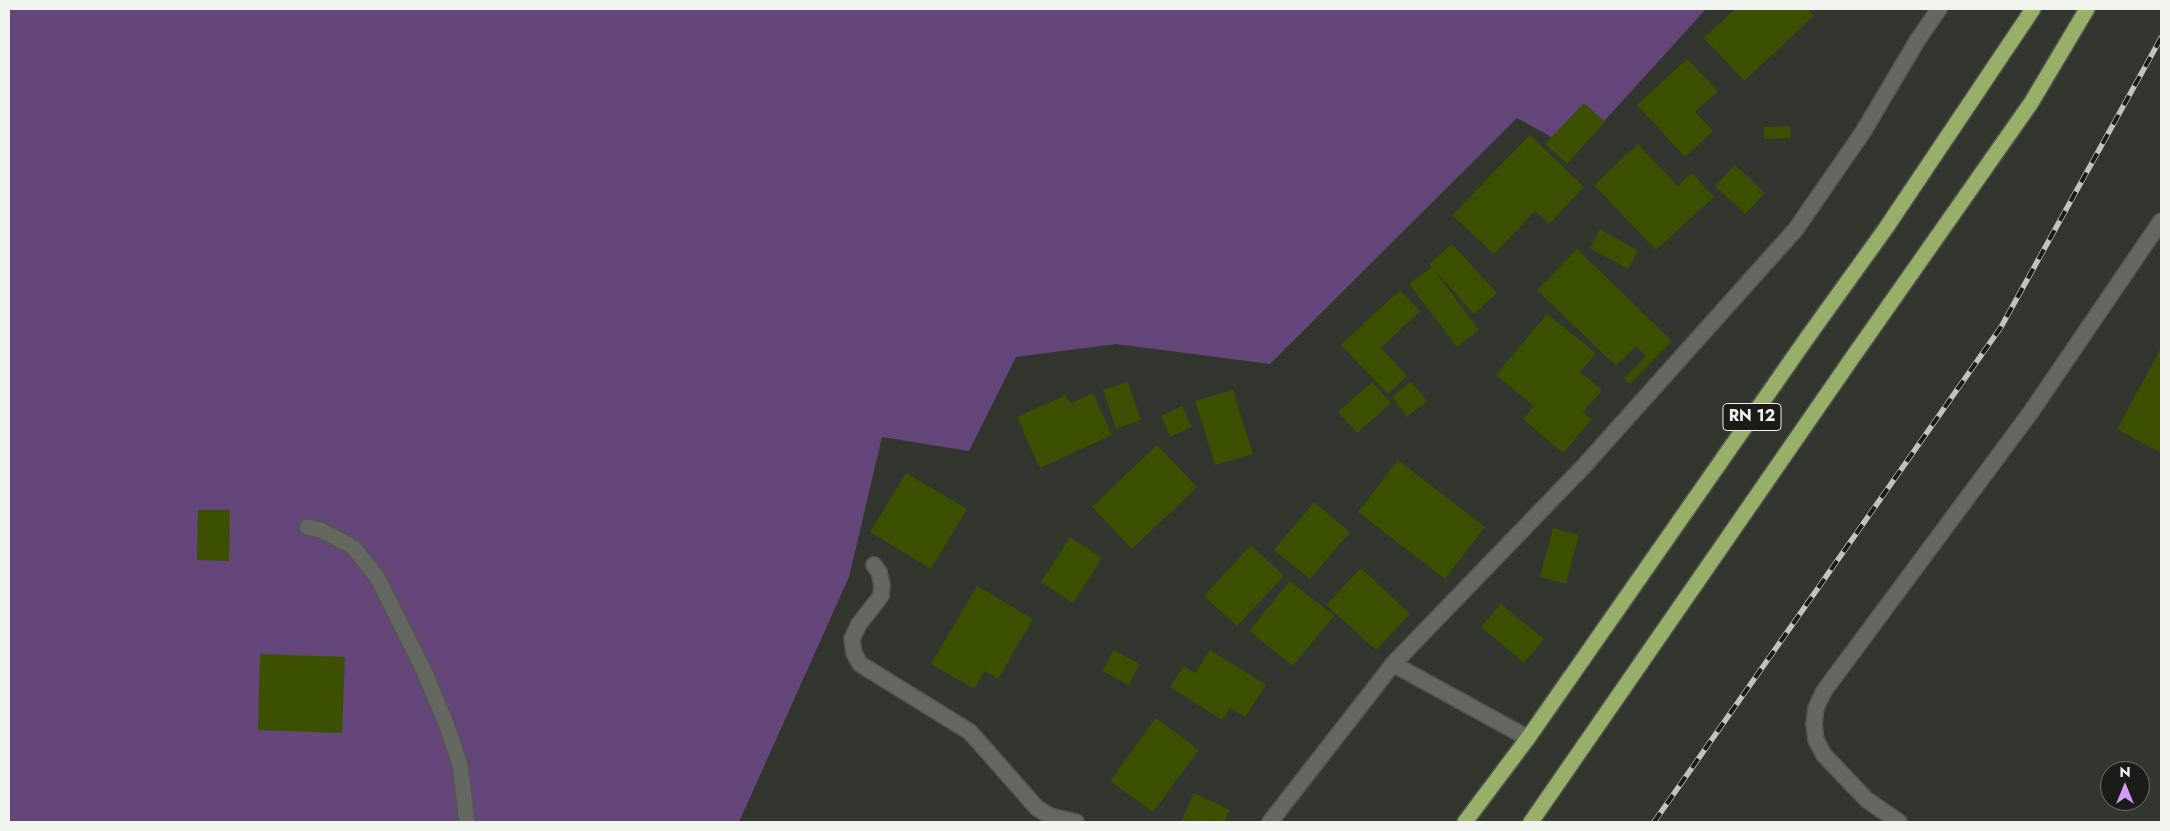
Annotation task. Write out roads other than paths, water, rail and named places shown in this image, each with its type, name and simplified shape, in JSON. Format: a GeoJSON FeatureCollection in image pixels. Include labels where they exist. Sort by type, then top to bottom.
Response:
{"type":"FeatureCollection","features":[{"type":"Feature","properties":{"kind":"highway","name":"RN 12"},"geometry":{"type":"LineString","coordinates":[[1465,822],[1528,738],[1886,228],[2033,9]]}},
{"type":"Feature","properties":{"kind":"highway","name":"RN 12"},"geometry":{"type":"LineString","coordinates":[[1531,822],[2031,103],[2087,9]]}},
{"type":"Feature","properties":{"kind":"street"},"geometry":{"type":"LineString","coordinates":[[1270,822],[1393,664],[1584,466],[1796,230],[1862,132],[1917,41],[1939,9]]}},
{"type":"Feature","properties":{"kind":"street"},"geometry":{"type":"LineString","coordinates":[[1899,822],[1867,800],[1824,755],[1816,740],[1814,724],[1816,708],[1824,690],[2031,412],[2161,221]]}},
{"type":"Feature","properties":{"kind":"street"},"geometry":{"type":"LineString","coordinates":[[307,527],[321,530],[353,546],[377,577],[425,673],[448,726],[460,766],[467,822]]}},
{"type":"Feature","properties":{"kind":"street"},"geometry":{"type":"LineString","coordinates":[[874,565],[879,572],[882,585],[881,596],[859,624],[852,639],[854,653],[860,664],[970,732],[1036,808],[1050,816],[1076,822]]}},
{"type":"Feature","properties":{"kind":"street"},"geometry":{"type":"LineString","coordinates":[[1393,664],[1528,738]]}},
{"type":"Feature","properties":{"kind":"railway"},"geometry":{"type":"LineString","coordinates":[[1654,822],[2001,327],[2161,38]]}}]}
